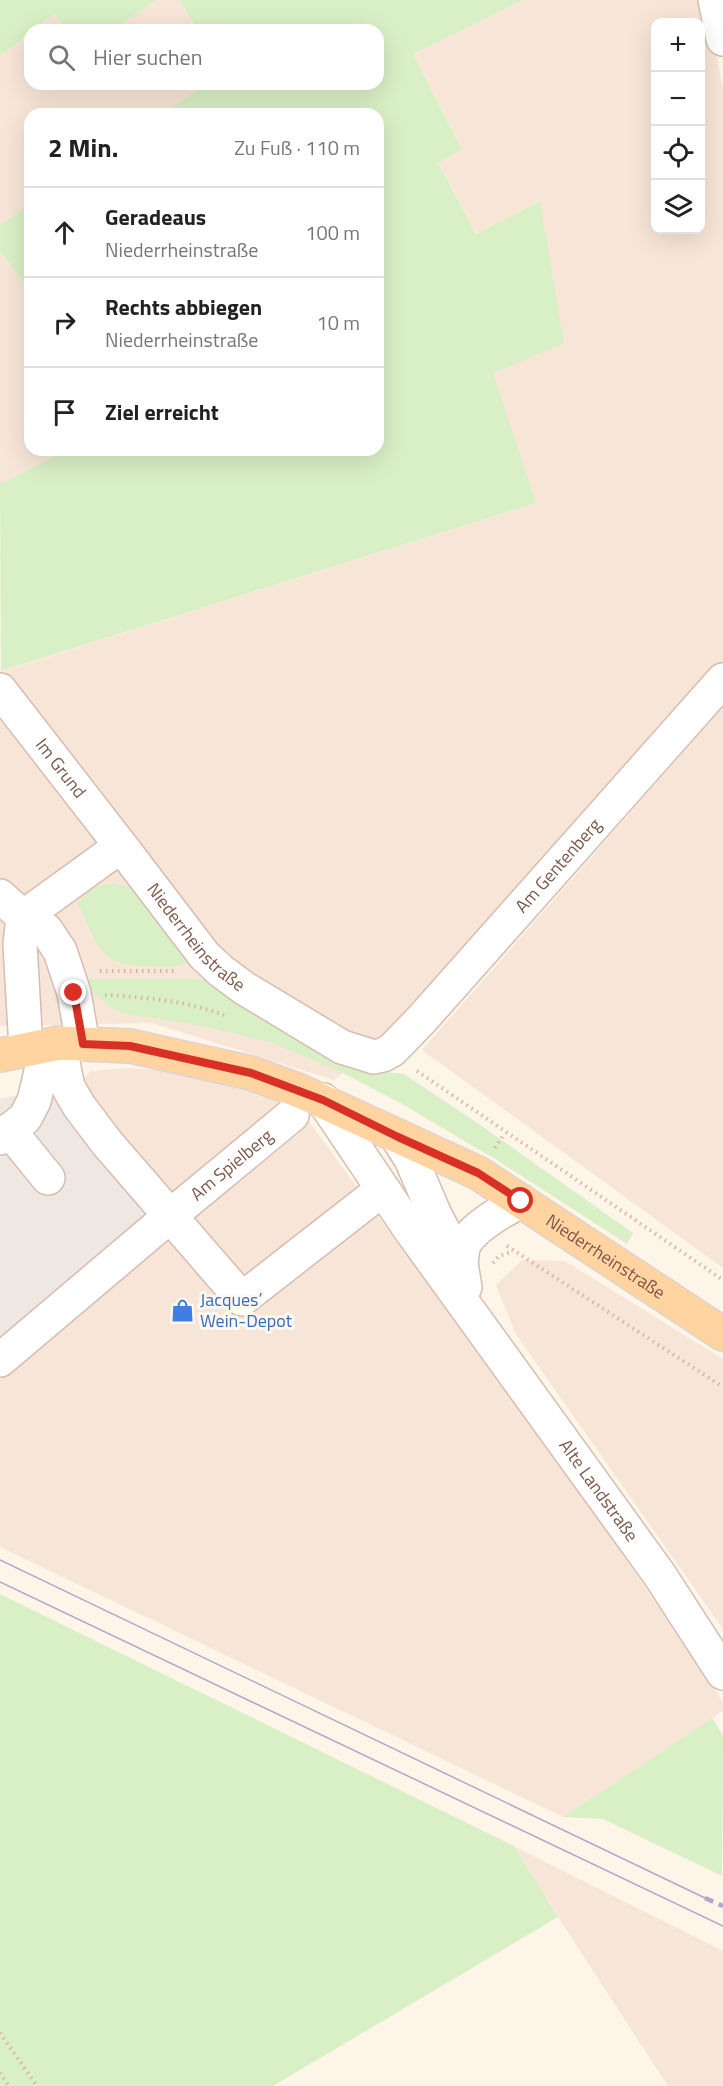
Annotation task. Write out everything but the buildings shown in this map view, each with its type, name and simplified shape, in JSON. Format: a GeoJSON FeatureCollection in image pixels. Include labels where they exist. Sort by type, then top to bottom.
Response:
{"type":"FeatureCollection","features":[{"type":"Feature","properties":{"kind":"main road","name":"Niederrheinstraße"},"geometry":{"type":"LineString","coordinates":[[43,1047],[130,1046],[206,1061],[251,1073],[323,1100],[478,1173],[723,1334]]}},
{"type":"Feature","properties":{"kind":"street"},"geometry":{"type":"LineString","coordinates":[[715,0],[723,39]]}},
{"type":"Feature","properties":{"kind":"street","name":"Am Gentenberg"},"geometry":{"type":"LineString","coordinates":[[404,1060],[422,1019],[723,680]]}},
{"type":"Feature","properties":{"kind":"street","name":"Im Grund"},"geometry":{"type":"LineString","coordinates":[[0,690],[121,846]]}},
{"type":"Feature","properties":{"kind":"street"},"geometry":{"type":"LineString","coordinates":[[12,906],[121,846]]}},
{"type":"Feature","properties":{"kind":"street","name":"Niederrheinstraße"},"geometry":{"type":"LineString","coordinates":[[121,846],[204,955],[221,971],[244,988],[342,1047],[374,1057],[404,1060]]}},
{"type":"Feature","properties":{"kind":"street"},"geometry":{"type":"LineString","coordinates":[[12,906],[46,930],[60,951],[74,993],[43,1047],[34,1101],[25,1118],[5,1134],[48,1178]]}},
{"type":"Feature","properties":{"kind":"street"},"geometry":{"type":"LineString","coordinates":[[12,906],[43,1047],[69,1087],[78,1106],[107,1143],[242,1299],[383,1189]]}},
{"type":"Feature","properties":{"kind":"street","name":"Alte Landstraße"},"geometry":{"type":"LineString","coordinates":[[323,1100],[383,1189],[659,1574],[723,1673]]}},
{"type":"Feature","properties":{"kind":"street","name":"Am Spielberg"},"geometry":{"type":"LineString","coordinates":[[0,1360],[292,1115]]}},
{"type":"Feature","properties":{"kind":"street","name":"Alte Landstraße"},"geometry":{"type":"LineString","coordinates":[[398,1137],[411,1159],[435,1215],[460,1264],[471,1312]]}},
{"type":"Feature","properties":{"kind":"street"},"geometry":{"type":"LineString","coordinates":[[460,1264],[464,1244],[482,1225],[498,1213],[521,1201]]}},
{"type":"Feature","properties":{"kind":"path"},"geometry":{"type":"LineString","coordinates":[[95,971],[221,971]]}},
{"type":"Feature","properties":{"kind":"path"},"geometry":{"type":"LineString","coordinates":[[96,994],[146,997],[208,1009],[228,1016]]}},
{"type":"Feature","properties":{"kind":"path"},"geometry":{"type":"LineString","coordinates":[[404,1060],[723,1280]]}},
{"type":"Feature","properties":{"kind":"path"},"geometry":{"type":"LineString","coordinates":[[513,1251],[723,1387]]}},
{"type":"Feature","properties":{"kind":"path"},"geometry":{"type":"LineString","coordinates":[[0,2033],[37,2086]]}},
{"type":"Feature","properties":{"kind":"path"},"geometry":{"type":"LineString","coordinates":[[0,2073],[9,2086]]}},
{"type":"Feature","properties":{"kind":"shaded area"},"geometry":{"type":"Polygon","coordinates":[[[156,0],[180,0],[194,24],[122,24],[156,0]]]}},
{"type":"Feature","properties":{"kind":"shaded area"},"geometry":{"type":"Polygon","coordinates":[[[523,0],[707,0],[723,90],[723,661],[413,1015],[334,1080],[152,1023],[0,1026],[0,672],[536,503],[492,372],[539,201],[476,234],[438,163],[462,150],[413,54],[523,0]]]}},
{"type":"Feature","properties":{"kind":"shaded area"},"geometry":{"type":"Polygon","coordinates":[[[54,14],[61,24],[41,24],[54,14]]]}},
{"type":"Feature","properties":{"kind":"shaded area"},"geometry":{"type":"Polygon","coordinates":[[[24,38],[24,90],[197,90],[171,108],[24,108],[24,208],[0,225],[0,56],[24,38]]]}},
{"type":"Feature","properties":{"kind":"shaded area"},"geometry":{"type":"Polygon","coordinates":[[[0,251],[24,283],[24,456],[54,456],[0,484],[0,251]]]}},
{"type":"Feature","properties":{"kind":"shaded area"},"geometry":{"type":"Polygon","coordinates":[[[723,707],[723,1268],[422,1050],[723,707]]]}},
{"type":"Feature","properties":{"kind":"shaded area"},"geometry":{"type":"Polygon","coordinates":[[[131,1068],[177,1071],[242,1085],[275,1096],[289,1106],[172,1208],[77,1088],[90,1071],[131,1068]]]}},
{"type":"Feature","properties":{"kind":"shaded area"},"geometry":{"type":"Polygon","coordinates":[[[49,1088],[165,1216],[0,1357],[0,1099],[49,1088]]]}},
{"type":"Feature","properties":{"kind":"shaded area"},"geometry":{"type":"Polygon","coordinates":[[[300,1109],[598,1518],[723,1702],[723,1711],[563,1817],[0,1547],[0,1365],[300,1109]]]}},
{"type":"Feature","properties":{"kind":"shaded area"},"geometry":{"type":"Polygon","coordinates":[[[522,1260],[565,1261],[723,1359],[723,1629],[515,1333],[496,1285],[522,1260]]]}},
{"type":"Feature","properties":{"kind":"shaded area"},"geometry":{"type":"Polygon","coordinates":[[[514,1846],[723,1951],[723,2086],[668,2086],[514,1846]]]}},
{"type":"Feature","properties":{"kind":"green space"},"geometry":{"type":"Polygon","coordinates":[[[0,0],[156,0],[122,24],[61,24],[54,14],[41,24],[24,24],[24,38],[0,56],[0,0]]]}},
{"type":"Feature","properties":{"kind":"green space"},"geometry":{"type":"Polygon","coordinates":[[[180,0],[523,0],[413,54],[462,150],[438,163],[476,234],[540,201],[564,343],[493,373],[536,503],[1,671],[0,484],[54,456],[384,456],[384,108],[171,108],[197,90],[384,90],[384,24],[194,24],[180,0]]]}},
{"type":"Feature","properties":{"kind":"green space"},"geometry":{"type":"Polygon","coordinates":[[[24,208],[24,283],[0,251],[0,225],[24,208]]]}},
{"type":"Feature","properties":{"kind":"green space"},"geometry":{"type":"Polygon","coordinates":[[[114,883],[135,888],[190,956],[188,962],[170,966],[133,965],[110,958],[102,951],[77,903],[93,888],[114,883]]]}},
{"type":"Feature","properties":{"kind":"green space"},"geometry":{"type":"Polygon","coordinates":[[[86,979],[185,979],[206,980],[220,985],[293,1031],[329,1060],[366,1070],[404,1074],[633,1233],[627,1244],[500,1162],[402,1104],[337,1070],[270,1042],[198,1025],[126,1014],[110,1007],[91,990],[86,979]]]}},
{"type":"Feature","properties":{"kind":"green space"},"geometry":{"type":"Polygon","coordinates":[[[0,1594],[514,1846],[558,1917],[273,2086],[0,2086],[0,1594]]]}},
{"type":"Feature","properties":{"kind":"green space"},"geometry":{"type":"Polygon","coordinates":[[[712,1718],[723,1735],[722,1876],[603,1819],[563,1817],[712,1718]]]}},
{"type":"Feature","properties":{"kind":"tram line"},"geometry":{"type":"LineString","coordinates":[[0,1560],[705,1898]]}},
{"type":"Feature","properties":{"kind":"tram line"},"geometry":{"type":"LineString","coordinates":[[0,1582],[723,1926]]}},
{"type":"Feature","properties":{"kind":"railway"},"geometry":{"type":"LineString","coordinates":[[705,1898],[723,1906]]}},
{"type":"Feature","properties":{"kind":"place","name":"Jacques’ Wein-Depot"},"geometry":{"type":"Point","coordinates":[182,1310]}},
{"type":"Feature","properties":{"kind":"route"},"geometry":{"type":"LineString","coordinates":[[74,993],[83,1044],[130,1046],[206,1061],[251,1073],[323,1100],[478,1173],[521,1201]]}}]}
